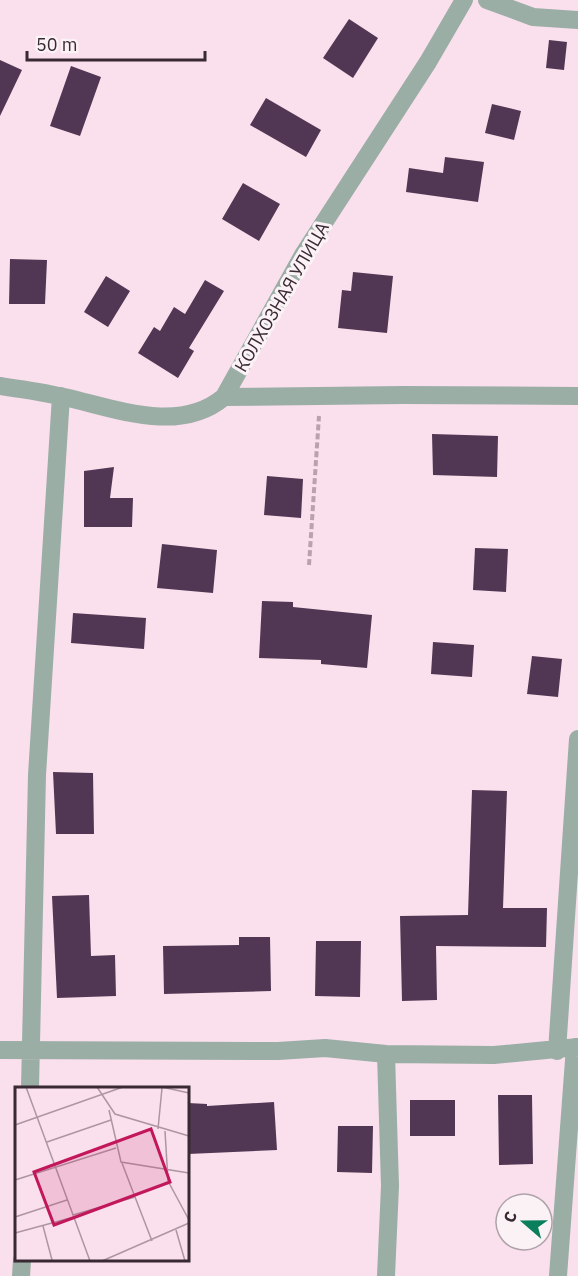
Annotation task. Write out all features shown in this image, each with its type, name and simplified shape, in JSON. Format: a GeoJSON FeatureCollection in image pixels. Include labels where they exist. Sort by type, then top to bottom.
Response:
{"type":"FeatureCollection","features":[{"type":"Feature","properties":{"kind":"street","name":"КОЛХОЗНАЯ УЛИЦА"},"geometry":{"type":"LineString","coordinates":[[224,397],[303,255],[428,62],[464,0]]}},
{"type":"Feature","properties":{"kind":"street"},"geometry":{"type":"LineString","coordinates":[[487,0],[533,16],[578,20]]}},
{"type":"Feature","properties":{"kind":"street"},"geometry":{"type":"LineString","coordinates":[[0,386],[162,417],[189,414],[212,407],[224,397],[578,396]]}},
{"type":"Feature","properties":{"kind":"street"},"geometry":{"type":"LineString","coordinates":[[30,1087],[37,775],[61,396]]}},
{"type":"Feature","properties":{"kind":"street"},"geometry":{"type":"LineString","coordinates":[[558,1276],[570,1048],[578,739]]}},
{"type":"Feature","properties":{"kind":"street"},"geometry":{"type":"LineString","coordinates":[[0,1050],[278,1051],[325,1048],[386,1053],[494,1055],[570,1048]]}},
{"type":"Feature","properties":{"kind":"street"},"geometry":{"type":"LineString","coordinates":[[386,1053],[390,1186],[386,1276]]}},
{"type":"Feature","properties":{"kind":"path"},"geometry":{"type":"LineString","coordinates":[[309,565],[320,396]]}},
{"type":"Feature","properties":{"kind":"building"},"geometry":{"type":"Polygon","coordinates":[[[349,19],[378,38],[353,78],[323,58],[349,19]]]}},
{"type":"Feature","properties":{"kind":"building"},"geometry":{"type":"Polygon","coordinates":[[[549,40],[567,42],[564,70],[546,68],[549,40]]]}},
{"type":"Feature","properties":{"kind":"building"},"geometry":{"type":"Polygon","coordinates":[[[0,60],[22,70],[0,116],[0,60]]]}},
{"type":"Feature","properties":{"kind":"building"},"geometry":{"type":"Polygon","coordinates":[[[71,66],[101,77],[80,136],[50,126],[71,66]]]}},
{"type":"Feature","properties":{"kind":"building"},"geometry":{"type":"Polygon","coordinates":[[[266,98],[321,130],[306,157],[250,125],[266,98]]]}},
{"type":"Feature","properties":{"kind":"building"},"geometry":{"type":"Polygon","coordinates":[[[492,104],[521,111],[514,140],[485,133],[492,104]]]}},
{"type":"Feature","properties":{"kind":"building"},"geometry":{"type":"Polygon","coordinates":[[[445,157],[484,162],[478,202],[406,192],[409,168],[443,173],[445,157]]]}},
{"type":"Feature","properties":{"kind":"building"},"geometry":{"type":"Polygon","coordinates":[[[243,183],[280,204],[259,241],[222,219],[243,183]]]}},
{"type":"Feature","properties":{"kind":"building"},"geometry":{"type":"Polygon","coordinates":[[[10,259],[47,260],[45,304],[9,304],[10,259]]]}},
{"type":"Feature","properties":{"kind":"building"},"geometry":{"type":"Polygon","coordinates":[[[353,272],[393,276],[387,333],[338,328],[342,290],[351,291],[353,272]]]}},
{"type":"Feature","properties":{"kind":"building"},"geometry":{"type":"Polygon","coordinates":[[[106,276],[130,291],[108,327],[84,312],[106,276]]]}},
{"type":"Feature","properties":{"kind":"building"},"geometry":{"type":"Polygon","coordinates":[[[205,280],[224,291],[189,348],[194,351],[178,378],[138,353],[154,327],[160,331],[174,307],[185,314],[205,280]]]}},
{"type":"Feature","properties":{"kind":"building"},"geometry":{"type":"Polygon","coordinates":[[[432,434],[498,436],[497,477],[433,475],[432,434]]]}},
{"type":"Feature","properties":{"kind":"building"},"geometry":{"type":"Polygon","coordinates":[[[114,467],[110,498],[133,498],[132,527],[84,527],[84,471],[114,467]]]}},
{"type":"Feature","properties":{"kind":"building"},"geometry":{"type":"Polygon","coordinates":[[[267,476],[303,479],[301,518],[264,515],[267,476]]]}},
{"type":"Feature","properties":{"kind":"building"},"geometry":{"type":"Polygon","coordinates":[[[162,544],[217,550],[213,593],[157,588],[162,544]]]}},
{"type":"Feature","properties":{"kind":"building"},"geometry":{"type":"Polygon","coordinates":[[[475,548],[508,549],[506,592],[473,590],[475,548]]]}},
{"type":"Feature","properties":{"kind":"building"},"geometry":{"type":"Polygon","coordinates":[[[262,601],[293,602],[293,607],[372,615],[367,668],[321,664],[321,660],[259,658],[262,601]]]}},
{"type":"Feature","properties":{"kind":"building"},"geometry":{"type":"Polygon","coordinates":[[[73,613],[146,618],[144,649],[71,643],[73,613]]]}},
{"type":"Feature","properties":{"kind":"building"},"geometry":{"type":"Polygon","coordinates":[[[433,642],[474,645],[472,677],[431,674],[433,642]]]}},
{"type":"Feature","properties":{"kind":"building"},"geometry":{"type":"Polygon","coordinates":[[[532,656],[562,659],[558,697],[527,694],[532,656]]]}},
{"type":"Feature","properties":{"kind":"building"},"geometry":{"type":"Polygon","coordinates":[[[53,772],[93,773],[94,834],[56,834],[53,772]]]}},
{"type":"Feature","properties":{"kind":"building"},"geometry":{"type":"Polygon","coordinates":[[[472,790],[507,791],[503,908],[547,908],[546,947],[436,946],[437,1000],[402,1001],[400,916],[468,915],[472,790]]]}},
{"type":"Feature","properties":{"kind":"building"},"geometry":{"type":"Polygon","coordinates":[[[89,895],[91,956],[115,955],[116,996],[57,998],[52,896],[89,895]]]}},
{"type":"Feature","properties":{"kind":"building"},"geometry":{"type":"Polygon","coordinates":[[[239,937],[270,937],[271,991],[164,994],[163,946],[239,945],[239,937]]]}},
{"type":"Feature","properties":{"kind":"building"},"geometry":{"type":"Polygon","coordinates":[[[316,941],[361,941],[360,997],[315,996],[316,941]]]}},
{"type":"Feature","properties":{"kind":"building"},"geometry":{"type":"Polygon","coordinates":[[[498,1095],[532,1095],[533,1164],[499,1165],[498,1095]]]}},
{"type":"Feature","properties":{"kind":"building"},"geometry":{"type":"Polygon","coordinates":[[[410,1100],[455,1100],[455,1136],[410,1136],[410,1100]]]}},
{"type":"Feature","properties":{"kind":"building"},"geometry":{"type":"Polygon","coordinates":[[[274,1102],[277,1150],[189,1154],[189,1103],[207,1104],[207,1106],[274,1102]]]}},
{"type":"Feature","properties":{"kind":"building"},"geometry":{"type":"Polygon","coordinates":[[[338,1126],[373,1126],[372,1173],[337,1172],[338,1126]]]}}]}
